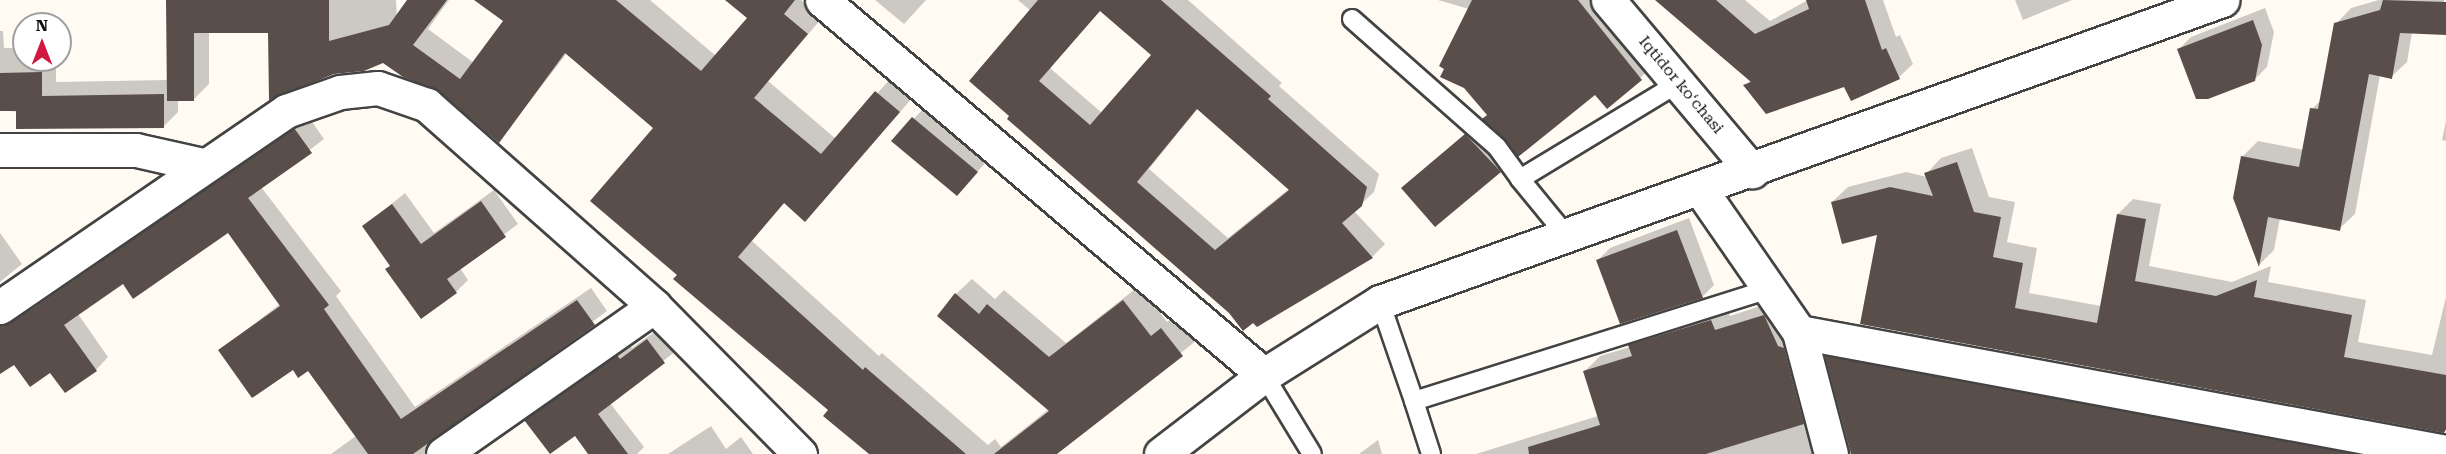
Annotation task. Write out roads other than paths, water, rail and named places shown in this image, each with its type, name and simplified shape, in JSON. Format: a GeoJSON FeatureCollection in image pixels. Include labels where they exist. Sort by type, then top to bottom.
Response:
{"type":"FeatureCollection","features":[{"type":"Feature","properties":{"kind":"street"},"geometry":{"type":"LineString","coordinates":[[822,0],[1264,375]]}},
{"type":"Feature","properties":{"kind":"street","name":"Iqtidor koʻchasi"},"geometry":{"type":"LineString","coordinates":[[1608,0],[1680,82],[1752,171]]}},
{"type":"Feature","properties":{"kind":"street"},"geometry":{"type":"LineString","coordinates":[[1161,454],[1264,375],[1380,302],[1566,234],[1752,171],[2222,0]]}},
{"type":"Feature","properties":{"kind":"street"},"geometry":{"type":"LineString","coordinates":[[0,307],[203,165],[286,111],[340,92],[378,88],[427,105],[654,306],[800,454]]}},
{"type":"Feature","properties":{"kind":"street"},"geometry":{"type":"LineString","coordinates":[[0,150],[136,150],[203,165]]}},
{"type":"Feature","properties":{"kind":"street"},"geometry":{"type":"LineString","coordinates":[[1700,189],[1767,290],[1799,332],[1831,454]]}},
{"type":"Feature","properties":{"kind":"street"},"geometry":{"type":"LineString","coordinates":[[443,454],[654,306]]}},
{"type":"Feature","properties":{"kind":"street"},"geometry":{"type":"LineString","coordinates":[[1799,332],[2446,452]]}},
{"type":"Feature","properties":{"kind":"lane"},"geometry":{"type":"LineString","coordinates":[[1352,19],[1497,147],[1520,179],[1566,234]]}},
{"type":"Feature","properties":{"kind":"lane"},"geometry":{"type":"LineString","coordinates":[[1520,179],[1680,82]]}},
{"type":"Feature","properties":{"kind":"lane"},"geometry":{"type":"LineString","coordinates":[[1414,401],[1767,290]]}},
{"type":"Feature","properties":{"kind":"lane"},"geometry":{"type":"LineString","coordinates":[[1380,302],[1431,454]]}},
{"type":"Feature","properties":{"kind":"lane"},"geometry":{"type":"LineString","coordinates":[[1264,375],[1313,453]]}}]}
